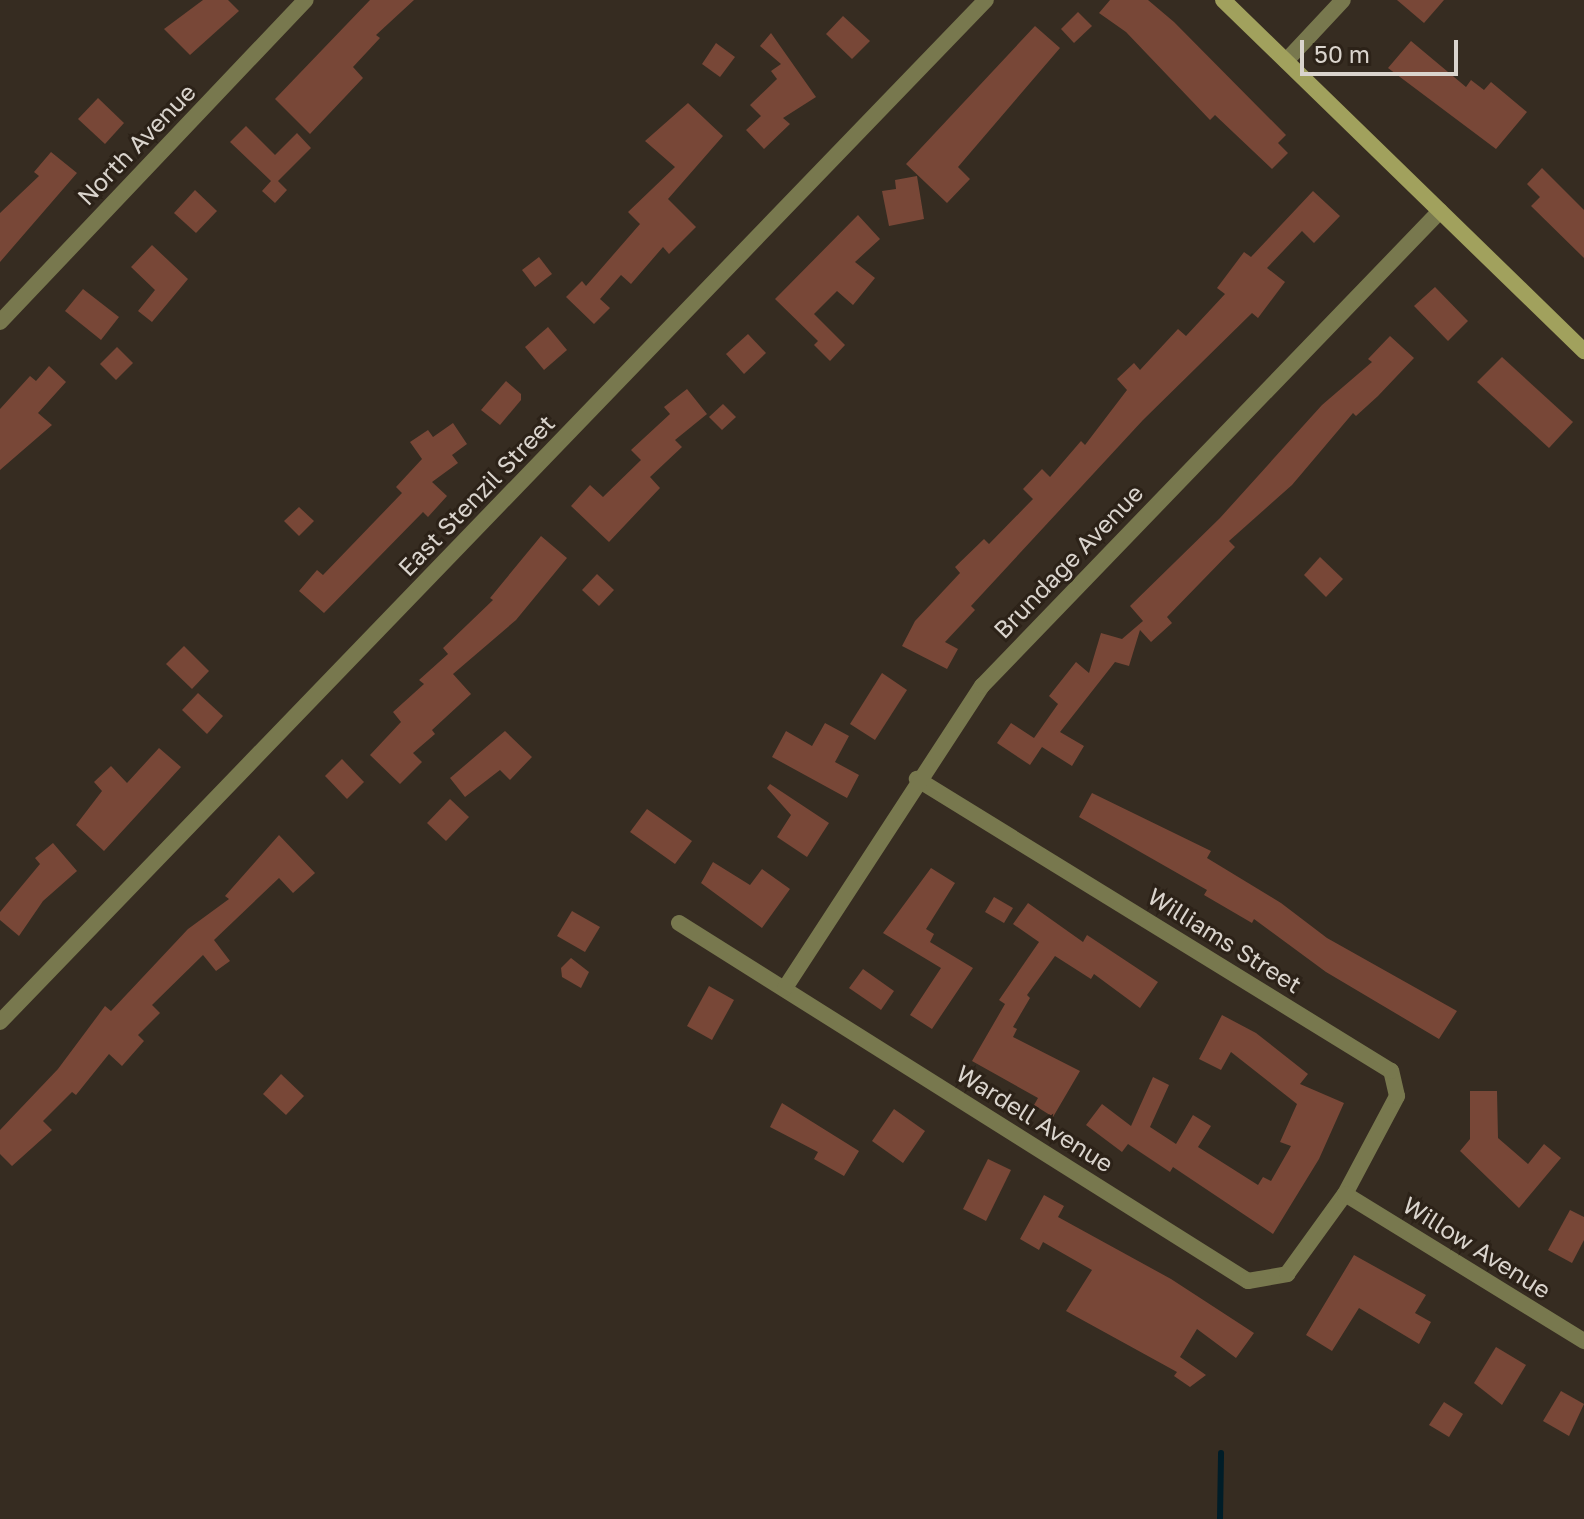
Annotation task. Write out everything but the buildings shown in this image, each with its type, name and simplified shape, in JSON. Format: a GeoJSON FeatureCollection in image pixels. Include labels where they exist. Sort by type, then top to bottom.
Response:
{"type":"FeatureCollection","features":[{"type":"Feature","properties":{"kind":"street","name":"North Avenue"},"geometry":{"type":"LineString","coordinates":[[0,322],[306,0]]}},
{"type":"Feature","properties":{"kind":"street","name":"East Stenzil Street"},"geometry":{"type":"LineString","coordinates":[[0,1022],[986,0]]}},
{"type":"Feature","properties":{"kind":"street"},"geometry":{"type":"LineString","coordinates":[[1223,0],[1584,351]]}},
{"type":"Feature","properties":{"kind":"street"},"geometry":{"type":"LineString","coordinates":[[1286,61],[1343,0]]}},
{"type":"Feature","properties":{"kind":"street","name":"Brundage Avenue"},"geometry":{"type":"LineString","coordinates":[[785,988],[917,779],[982,686],[1440,211]]}},
{"type":"Feature","properties":{"kind":"street","name":"Williams Street"},"geometry":{"type":"LineString","coordinates":[[917,779],[1391,1071],[1397,1096],[1345,1194]]}},
{"type":"Feature","properties":{"kind":"street","name":"Wardell Avenue"},"geometry":{"type":"LineString","coordinates":[[679,923],[1248,1281],[1287,1274],[1345,1194]]}},
{"type":"Feature","properties":{"kind":"street","name":"Willow Avenue"},"geometry":{"type":"LineString","coordinates":[[1345,1194],[1584,1341]]}},
{"type":"Feature","properties":{"kind":"waterway"},"geometry":{"type":"LineString","coordinates":[[1220,1519],[1221,1453]]}}]}
